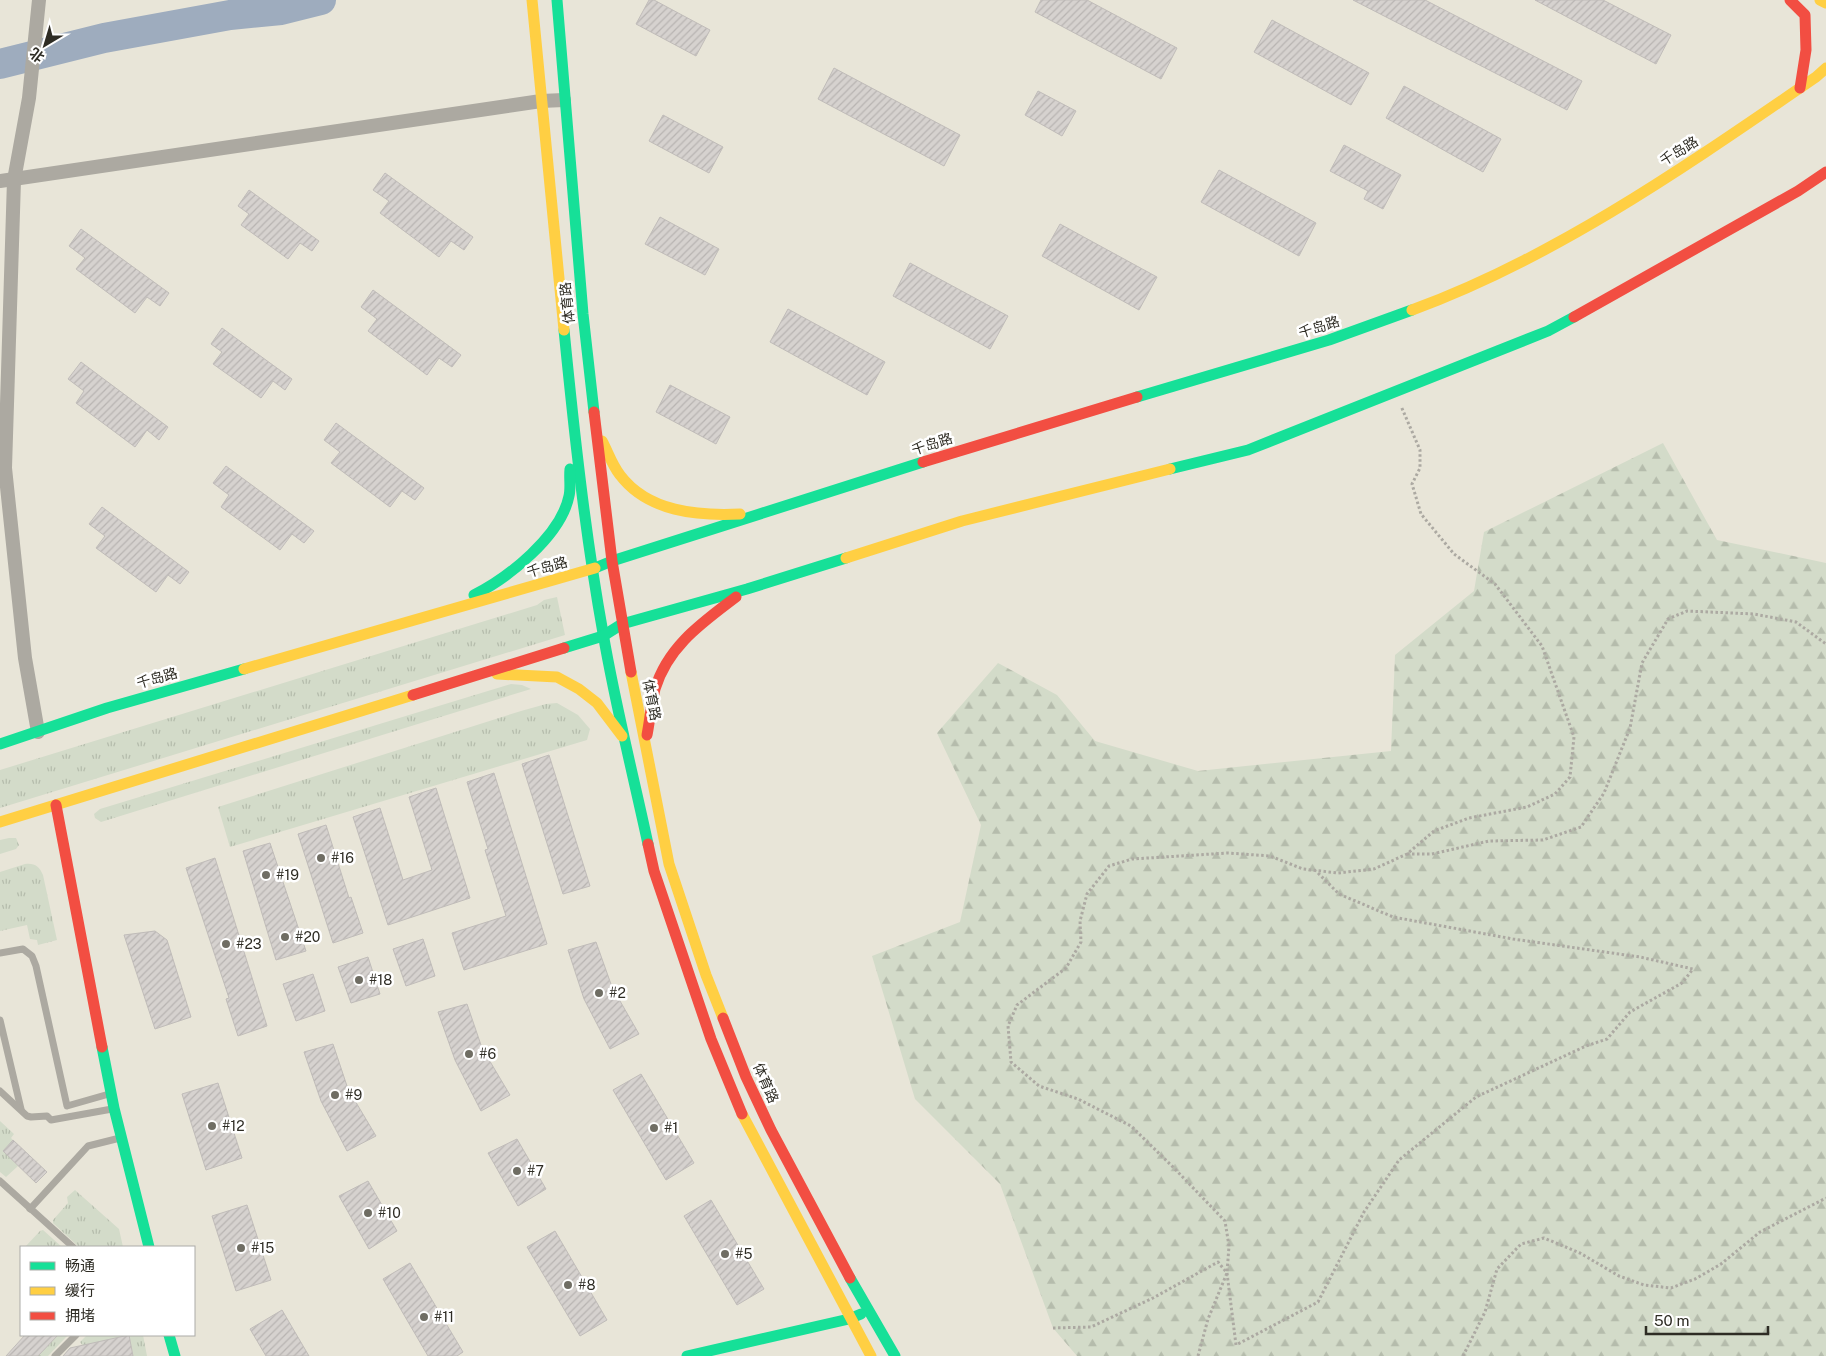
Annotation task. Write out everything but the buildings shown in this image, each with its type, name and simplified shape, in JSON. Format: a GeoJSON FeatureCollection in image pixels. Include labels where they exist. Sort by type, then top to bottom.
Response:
{"type":"FeatureCollection","features":[{"type":"Feature","properties":{"kind":"street"},"geometry":{"type":"LineString","coordinates":[[38,732],[25,658],[5,468],[7,180],[29,98],[39,0]]}},
{"type":"Feature","properties":{"kind":"street","name":"体育路"},"geometry":{"type":"LineString","coordinates":[[532,0],[540,101],[575,440],[592,569],[603,636],[654,870],[711,1039],[744,1120],[849,1319],[871,1356]]}},
{"type":"Feature","properties":{"kind":"street","name":"体育路"},"geometry":{"type":"LineString","coordinates":[[557,0],[583,314],[612,561],[622,624],[669,864],[726,1028],[746,1077],[771,1130],[868,1311],[895,1356]]}},
{"type":"Feature","properties":{"kind":"street"},"geometry":{"type":"LineString","coordinates":[[1790,0],[1805,15],[1806,50],[1800,88]]}},
{"type":"Feature","properties":{"kind":"street"},"geometry":{"type":"LineString","coordinates":[[1820,0],[1826,3]]}},
{"type":"Feature","properties":{"kind":"street","name":"千岛路"},"geometry":{"type":"LineString","coordinates":[[0,744],[107,708],[592,569],[955,452],[1328,340],[1447,297],[1557,243],[1690,163],[1800,88],[1826,68]]}},
{"type":"Feature","properties":{"kind":"street"},"geometry":{"type":"LineString","coordinates":[[7,180],[540,101],[564,100]]}},
{"type":"Feature","properties":{"kind":"street"},"geometry":{"type":"LineString","coordinates":[[0,822],[603,636],[622,624],[747,589],[962,521],[1248,450],[1548,331],[1798,191],[1826,172]]}},
{"type":"Feature","properties":{"kind":"street"},"geometry":{"type":"LineString","coordinates":[[446,611],[499,582],[549,534],[562,516],[569,497],[570,469],[565,402],[569,381]]}},
{"type":"Feature","properties":{"kind":"street"},"geometry":{"type":"LineString","coordinates":[[597,433],[620,475],[640,495],[664,508],[692,514],[728,515],[768,512]]}},
{"type":"Feature","properties":{"kind":"street"},"geometry":{"type":"LineString","coordinates":[[645,743],[655,688],[666,661],[681,641],[706,618],[747,589]]}},
{"type":"Feature","properties":{"kind":"street"},"geometry":{"type":"LineString","coordinates":[[480,674],[557,677],[579,689],[597,703],[618,732],[625,738]]}},
{"type":"Feature","properties":{"kind":"street"},"geometry":{"type":"LineString","coordinates":[[56,805],[114,1108],[123,1137],[149,1246]]}},
{"type":"Feature","properties":{"kind":"street"},"geometry":{"type":"LineString","coordinates":[[687,1356],[849,1319],[868,1311]]}},
{"type":"Feature","properties":{"kind":"street"},"geometry":{"type":"LineString","coordinates":[[170,1336],[174,1356]]}},
{"type":"Feature","properties":{"kind":"lane"},"geometry":{"type":"LineString","coordinates":[[0,953],[23,949],[32,956],[36,966],[67,1106],[112,1093]]}},
{"type":"Feature","properties":{"kind":"lane"},"geometry":{"type":"LineString","coordinates":[[0,1020],[21,1110]]}},
{"type":"Feature","properties":{"kind":"lane"},"geometry":{"type":"LineString","coordinates":[[0,1091],[31,1117],[47,1116],[51,1120],[114,1108]]}},
{"type":"Feature","properties":{"kind":"lane"},"geometry":{"type":"LineString","coordinates":[[30,1209],[88,1146],[123,1137]]}},
{"type":"Feature","properties":{"kind":"lane"},"geometry":{"type":"LineString","coordinates":[[0,1181],[71,1246]]}},
{"type":"Feature","properties":{"kind":"lane"},"geometry":{"type":"LineString","coordinates":[[55,1356],[75,1336]]}},
{"type":"Feature","properties":{"kind":"path"},"geometry":{"type":"LineString","coordinates":[[1316,871],[1339,894],[1393,917],[1513,939],[1640,957],[1693,969],[1682,983],[1630,1012],[1607,1039],[1586,1046],[1476,1097],[1399,1160],[1364,1212],[1318,1302],[1236,1345],[1227,1273],[1229,1246],[1225,1221],[1130,1126],[1078,1099],[1038,1086],[1011,1062],[1008,1026],[1017,1004],[1066,968],[1081,942],[1080,920],[1086,894],[1109,866],[1132,859],[1228,853],[1270,856],[1303,869],[1316,871],[1338,873],[1374,869],[1407,854],[1434,831],[1469,818],[1527,806],[1555,794],[1570,778],[1574,737],[1542,646],[1495,584],[1454,554],[1421,514],[1412,484],[1420,468],[1420,450],[1395,392]]}},
{"type":"Feature","properties":{"kind":"path"},"geometry":{"type":"LineString","coordinates":[[1407,854],[1432,854],[1489,842],[1543,840],[1580,827],[1604,793],[1630,728],[1642,663],[1668,619],[1688,611],[1754,614],[1796,622],[1826,644]]}},
{"type":"Feature","properties":{"kind":"path"},"geometry":{"type":"LineString","coordinates":[[1463,1356],[1485,1312],[1497,1268],[1521,1244],[1544,1238],[1580,1253],[1619,1276],[1644,1286],[1670,1288],[1695,1280],[1721,1264],[1760,1232],[1826,1198]]}},
{"type":"Feature","properties":{"kind":"path"},"geometry":{"type":"LineString","coordinates":[[1053,1328],[1091,1327],[1152,1298],[1218,1262],[1227,1273]]}},
{"type":"Feature","properties":{"kind":"path"},"geometry":{"type":"LineString","coordinates":[[1198,1356],[1208,1319],[1227,1273]]}},
{"type":"Feature","properties":{"kind":"green space"},"geometry":{"type":"Polygon","coordinates":[[[1663,443],[1717,540],[1826,563],[1826,1356],[1077,1356],[1053,1328],[1000,1184],[915,1099],[872,956],[960,922],[981,825],[937,733],[998,663],[1057,695],[1095,741],[1198,771],[1391,751],[1395,655],[1474,591],[1484,532],[1663,443]]]}},
{"type":"Feature","properties":{"kind":"green space"},"geometry":{"type":"Polygon","coordinates":[[[557,597],[565,635],[0,808],[0,770],[537,605],[544,600],[557,597]]]}},
{"type":"Feature","properties":{"kind":"green space"},"geometry":{"type":"Polygon","coordinates":[[[511,684],[522,685],[531,689],[101,822],[95,818],[94,814],[100,809],[511,684]]]}},
{"type":"Feature","properties":{"kind":"green space"},"geometry":{"type":"Polygon","coordinates":[[[557,703],[578,715],[590,729],[587,740],[230,847],[218,807],[521,711],[557,703]]]}},
{"type":"Feature","properties":{"kind":"green space"},"geometry":{"type":"Polygon","coordinates":[[[16,838],[19,845],[16,849],[0,854],[0,840],[16,838]]]}},
{"type":"Feature","properties":{"kind":"green space"},"geometry":{"type":"Polygon","coordinates":[[[25,864],[36,866],[43,875],[57,940],[38,945],[37,940],[30,939],[27,925],[0,931],[0,872],[25,864]]]}},
{"type":"Feature","properties":{"kind":"green space"},"geometry":{"type":"Polygon","coordinates":[[[0,1121],[14,1134],[11,1138],[13,1140],[3,1151],[18,1166],[6,1177],[0,1172],[0,1121]]]}},
{"type":"Feature","properties":{"kind":"green space"},"geometry":{"type":"Polygon","coordinates":[[[75,1190],[119,1229],[123,1246],[78,1246],[53,1223],[53,1220],[68,1203],[67,1197],[75,1190]]]}},
{"type":"Feature","properties":{"kind":"green space"},"geometry":{"type":"Polygon","coordinates":[[[43,1230],[61,1246],[26,1246],[43,1230]]]}},
{"type":"Feature","properties":{"kind":"green space"},"geometry":{"type":"Polygon","coordinates":[[[57,1336],[67,1336],[48,1356],[38,1356],[57,1336]]]}},
{"type":"Feature","properties":{"kind":"green space"},"geometry":{"type":"Polygon","coordinates":[[[86,1336],[125,1336],[83,1346],[80,1342],[86,1336]]]}},
{"type":"Feature","properties":{"kind":"green space"},"geometry":{"type":"Polygon","coordinates":[[[129,1336],[143,1336],[147,1356],[133,1356],[129,1336]]]}},
{"type":"Feature","properties":{"kind":"waterway"},"geometry":{"type":"LineString","coordinates":[[0,64],[104,38],[230,15],[281,10],[321,0]]}},
{"type":"Feature","properties":{"kind":"traffic: fast"},"geometry":{"type":"LineString","coordinates":[[557,0],[583,314],[594,412]]}},
{"type":"Feature","properties":{"kind":"traffic: fast"},"geometry":{"type":"LineString","coordinates":[[1137,397],[1329,340],[1412,310]]}},
{"type":"Feature","properties":{"kind":"traffic: fast"},"geometry":{"type":"LineString","coordinates":[[1170,469],[1248,450],[1548,331],[1574,317]]}},
{"type":"Feature","properties":{"kind":"traffic: fast"},"geometry":{"type":"LineString","coordinates":[[564,330],[580,482],[597,595],[613,686],[648,844]]}},
{"type":"Feature","properties":{"kind":"traffic: fast"},"geometry":{"type":"LineString","coordinates":[[595,568],[923,462]]}},
{"type":"Feature","properties":{"kind":"traffic: fast"},"geometry":{"type":"LineString","coordinates":[[474,595],[488,588],[517,567],[556,526],[569,496],[570,469]]}},
{"type":"Feature","properties":{"kind":"traffic: fast"},"geometry":{"type":"LineString","coordinates":[[564,648],[603,636],[622,624],[747,589],[846,558]]}},
{"type":"Feature","properties":{"kind":"traffic: fast"},"geometry":{"type":"LineString","coordinates":[[0,744],[107,708],[244,669]]}},
{"type":"Feature","properties":{"kind":"traffic: fast"},"geometry":{"type":"LineString","coordinates":[[102,1047],[114,1108],[149,1246]]}},
{"type":"Feature","properties":{"kind":"traffic: fast"},"geometry":{"type":"LineString","coordinates":[[850,1278],[895,1356]]}},
{"type":"Feature","properties":{"kind":"traffic: fast"},"geometry":{"type":"LineString","coordinates":[[687,1356],[849,1319],[861,1314]]}},
{"type":"Feature","properties":{"kind":"traffic: fast"},"geometry":{"type":"LineString","coordinates":[[169,1336],[175,1356]]}},
{"type":"Feature","properties":{"kind":"traffic: slow"},"geometry":{"type":"LineString","coordinates":[[532,0],[564,330]]}},
{"type":"Feature","properties":{"kind":"traffic: slow"},"geometry":{"type":"LineString","coordinates":[[1820,0],[1826,3]]}},
{"type":"Feature","properties":{"kind":"traffic: slow"},"geometry":{"type":"LineString","coordinates":[[1412,310],[1466,288],[1570,236],[1720,143],[1816,77],[1826,68]]}},
{"type":"Feature","properties":{"kind":"traffic: slow"},"geometry":{"type":"LineString","coordinates":[[602,441],[620,475],[631,487],[645,497],[659,504],[691,512],[740,514]]}},
{"type":"Feature","properties":{"kind":"traffic: slow"},"geometry":{"type":"LineString","coordinates":[[846,558],[962,521],[1170,469]]}},
{"type":"Feature","properties":{"kind":"traffic: slow"},"geometry":{"type":"LineString","coordinates":[[244,669],[595,568]]}},
{"type":"Feature","properties":{"kind":"traffic: slow"},"geometry":{"type":"LineString","coordinates":[[631,672],[669,864],[706,975],[723,1018]]}},
{"type":"Feature","properties":{"kind":"traffic: slow"},"geometry":{"type":"LineString","coordinates":[[497,674],[557,677],[579,689],[597,703],[622,736]]}},
{"type":"Feature","properties":{"kind":"traffic: slow"},"geometry":{"type":"LineString","coordinates":[[0,822],[413,695]]}},
{"type":"Feature","properties":{"kind":"traffic: slow"},"geometry":{"type":"LineString","coordinates":[[742,1114],[871,1356]]}},
{"type":"Feature","properties":{"kind":"traffic: jam"},"geometry":{"type":"LineString","coordinates":[[1790,0],[1805,15],[1806,50],[1800,88]]}},
{"type":"Feature","properties":{"kind":"traffic: jam"},"geometry":{"type":"LineString","coordinates":[[1574,317],[1798,191],[1826,172]]}},
{"type":"Feature","properties":{"kind":"traffic: jam"},"geometry":{"type":"LineString","coordinates":[[923,462],[1137,397]]}},
{"type":"Feature","properties":{"kind":"traffic: jam"},"geometry":{"type":"LineString","coordinates":[[594,412],[612,561],[631,672]]}},
{"type":"Feature","properties":{"kind":"traffic: jam"},"geometry":{"type":"LineString","coordinates":[[647,735],[655,689],[668,660],[699,626],[736,597]]}},
{"type":"Feature","properties":{"kind":"traffic: jam"},"geometry":{"type":"LineString","coordinates":[[413,695],[564,648]]}},
{"type":"Feature","properties":{"kind":"traffic: jam"},"geometry":{"type":"LineString","coordinates":[[56,805],[102,1047]]}},
{"type":"Feature","properties":{"kind":"traffic: jam"},"geometry":{"type":"LineString","coordinates":[[648,844],[654,871],[711,1039],[742,1114]]}},
{"type":"Feature","properties":{"kind":"traffic: jam"},"geometry":{"type":"LineString","coordinates":[[723,1018],[746,1077],[771,1130],[850,1278]]}},
{"type":"Feature","properties":{"kind":"place","name":"#16"},"geometry":{"type":"Point","coordinates":[321,858]}},
{"type":"Feature","properties":{"kind":"place","name":"#19"},"geometry":{"type":"Point","coordinates":[266,875]}},
{"type":"Feature","properties":{"kind":"place","name":"#20"},"geometry":{"type":"Point","coordinates":[285,937]}},
{"type":"Feature","properties":{"kind":"place","name":"#23"},"geometry":{"type":"Point","coordinates":[226,944]}},
{"type":"Feature","properties":{"kind":"place","name":"#18"},"geometry":{"type":"Point","coordinates":[359,980]}},
{"type":"Feature","properties":{"kind":"place","name":"#2"},"geometry":{"type":"Point","coordinates":[599,993]}},
{"type":"Feature","properties":{"kind":"place","name":"#6"},"geometry":{"type":"Point","coordinates":[469,1054]}},
{"type":"Feature","properties":{"kind":"place","name":"#9"},"geometry":{"type":"Point","coordinates":[335,1095]}},
{"type":"Feature","properties":{"kind":"place","name":"#12"},"geometry":{"type":"Point","coordinates":[212,1126]}},
{"type":"Feature","properties":{"kind":"place","name":"#1"},"geometry":{"type":"Point","coordinates":[654,1128]}},
{"type":"Feature","properties":{"kind":"place","name":"#7"},"geometry":{"type":"Point","coordinates":[517,1171]}},
{"type":"Feature","properties":{"kind":"place","name":"#10"},"geometry":{"type":"Point","coordinates":[368,1213]}},
{"type":"Feature","properties":{"kind":"place","name":"#15"},"geometry":{"type":"Point","coordinates":[241,1248]}},
{"type":"Feature","properties":{"kind":"place","name":"#5"},"geometry":{"type":"Point","coordinates":[725,1254]}},
{"type":"Feature","properties":{"kind":"place","name":"#8"},"geometry":{"type":"Point","coordinates":[568,1285]}},
{"type":"Feature","properties":{"kind":"place","name":"#11"},"geometry":{"type":"Point","coordinates":[424,1317]}}]}
